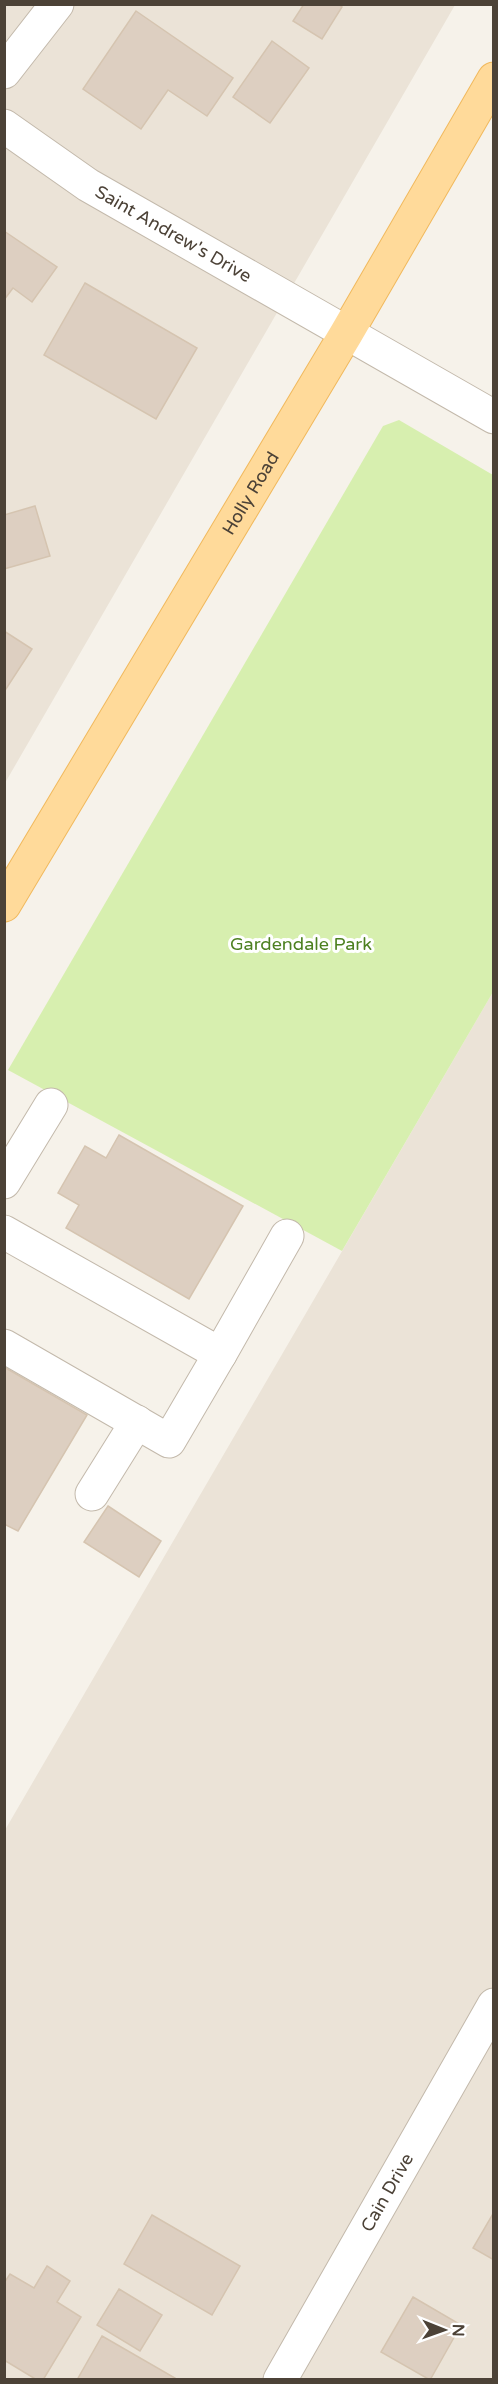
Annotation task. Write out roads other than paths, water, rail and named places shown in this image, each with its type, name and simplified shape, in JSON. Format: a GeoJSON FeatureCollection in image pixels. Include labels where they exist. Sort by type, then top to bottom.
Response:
{"type":"FeatureCollection","features":[{"type":"Feature","properties":{"kind":"main road","name":"Holly Road"},"geometry":{"type":"LineString","coordinates":[[4,905],[346,334],[494,79]]}},
{"type":"Feature","properties":{"kind":"street"},"geometry":{"type":"LineString","coordinates":[[4,72],[57,4]]}},
{"type":"Feature","properties":{"kind":"street","name":"Saint Andrew's Drive"},"geometry":{"type":"LineString","coordinates":[[4,126],[88,185],[494,417]]}},
{"type":"Feature","properties":{"kind":"street"},"geometry":{"type":"LineString","coordinates":[[4,1182],[51,1105]]}},
{"type":"Feature","properties":{"kind":"street"},"geometry":{"type":"LineString","coordinates":[[4,1232],[220,1354]]}},
{"type":"Feature","properties":{"kind":"street"},"geometry":{"type":"LineString","coordinates":[[4,1346],[169,1441],[287,1236]]}},
{"type":"Feature","properties":{"kind":"street"},"geometry":{"type":"LineString","coordinates":[[92,1494],[136,1422]]}},
{"type":"Feature","properties":{"kind":"street","name":"Cain Drive"},"geometry":{"type":"LineString","coordinates":[[280,2379],[494,2005]]}},
{"type":"Feature","properties":{"kind":"park label","name":"Gardendale Park"},"geometry":{"type":"Point","coordinates":[301,944]}}]}
